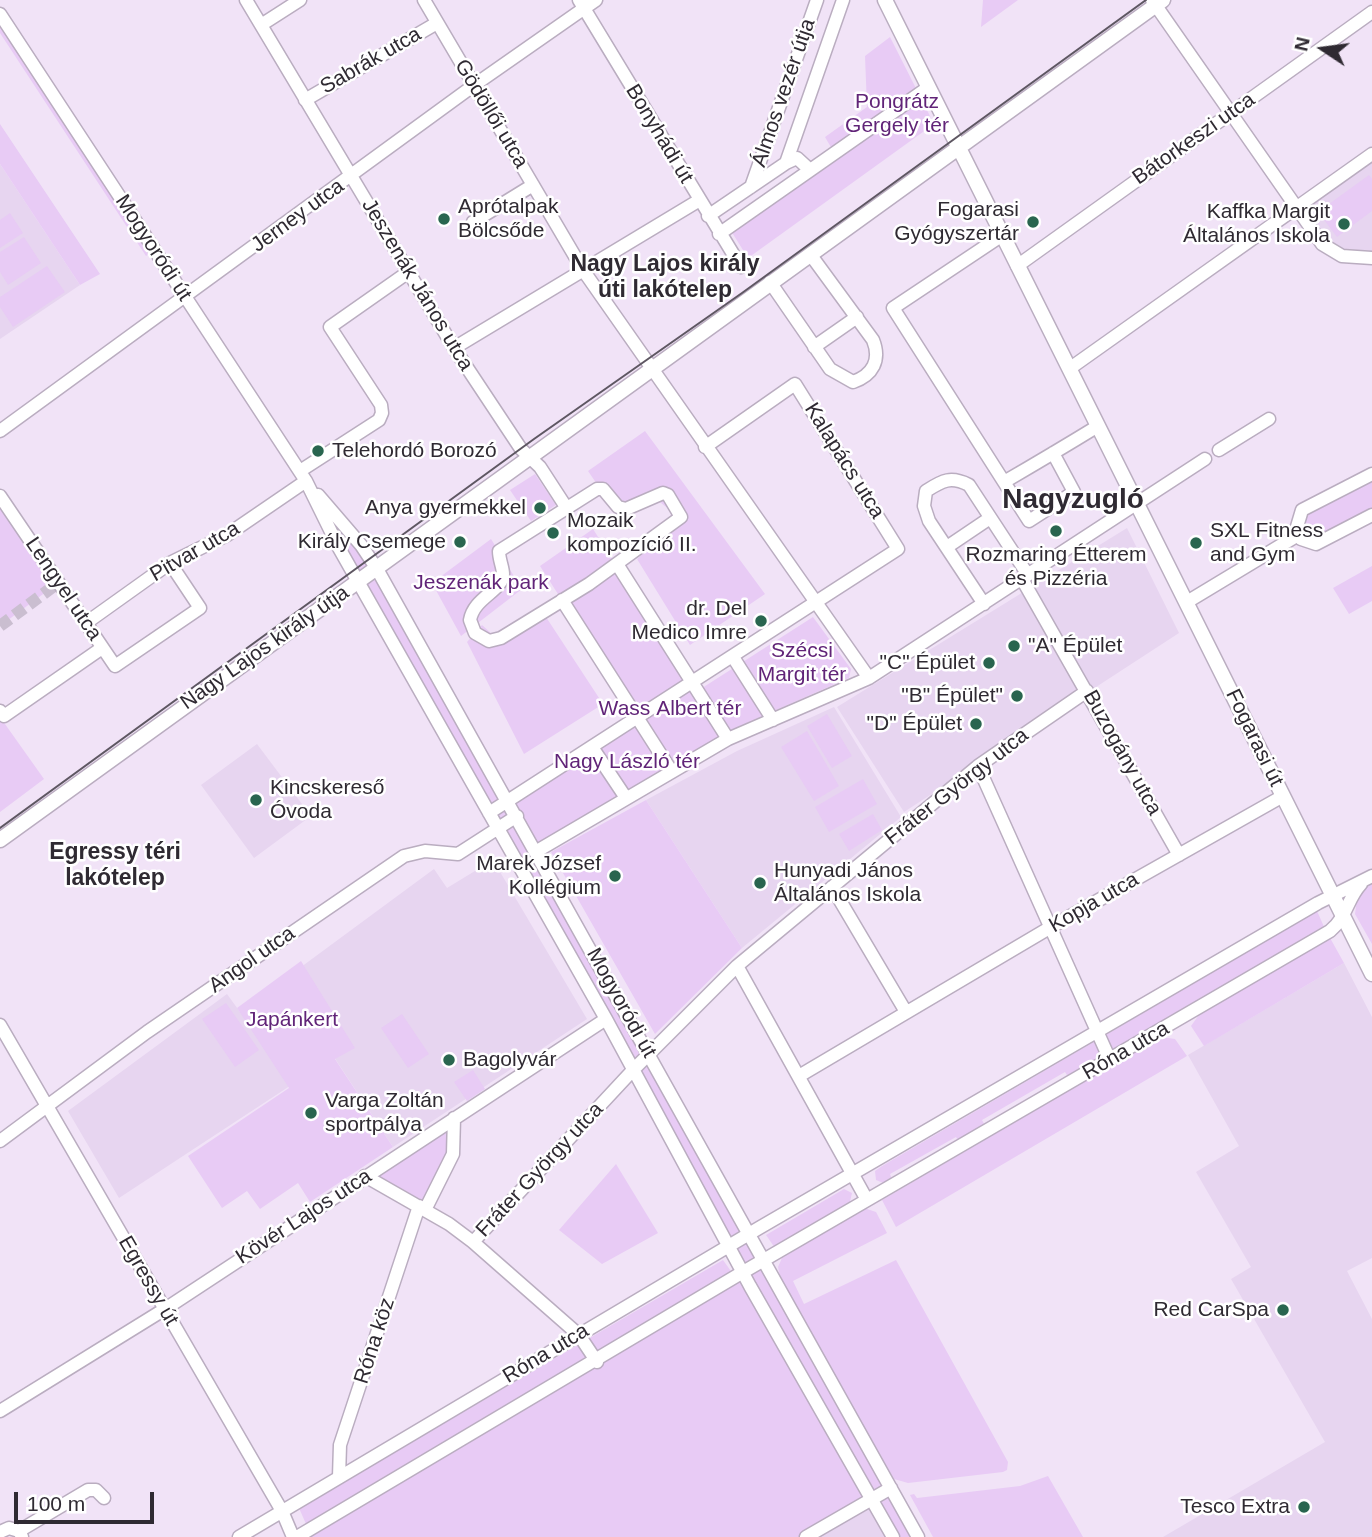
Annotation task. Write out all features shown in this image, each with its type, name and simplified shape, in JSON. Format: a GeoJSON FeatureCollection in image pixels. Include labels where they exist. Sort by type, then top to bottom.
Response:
{"type":"FeatureCollection","features":[{"type":"Feature","properties":{"kind":"main road","name":"Fogarasi út"},"geometry":{"type":"LineString","coordinates":[[885,0],[1372,974]]}},
{"type":"Feature","properties":{"kind":"main road","name":"Nagy Lajos király útja"},"geometry":{"type":"LineString","coordinates":[[0,840],[147,731],[359,582],[770,282],[960,148],[1157,2]]}},
{"type":"Feature","properties":{"kind":"street","name":"Jeszenák János utca"},"geometry":{"type":"LineString","coordinates":[[246,0],[407,273],[518,445],[530,457]]}},
{"type":"Feature","properties":{"kind":"street"},"geometry":{"type":"LineString","coordinates":[[261,25],[300,0]]}},
{"type":"Feature","properties":{"kind":"street","name":"Gödöllői utca"},"geometry":{"type":"LineString","coordinates":[[424,0],[583,270],[650,369]]}},
{"type":"Feature","properties":{"kind":"street","name":"Jerney utca"},"geometry":{"type":"LineString","coordinates":[[0,431],[352,176],[581,4],[596,0]]}},
{"type":"Feature","properties":{"kind":"street","name":"Álmos vezér útja"},"geometry":{"type":"LineString","coordinates":[[751,187],[817,0]]}},
{"type":"Feature","properties":{"kind":"street","name":"Álmos vezér útja"},"geometry":{"type":"LineString","coordinates":[[708,216],[786,163],[843,0]]}},
{"type":"Feature","properties":{"kind":"street"},"geometry":{"type":"LineString","coordinates":[[1157,2],[1322,244],[1332,252],[1372,258]]}},
{"type":"Feature","properties":{"kind":"street","name":"Bonyhádi út"},"geometry":{"type":"LineString","coordinates":[[581,4],[698,201],[741,267]]}},
{"type":"Feature","properties":{"kind":"street","name":"Bátorkeszi utca"},"geometry":{"type":"LineString","coordinates":[[1017,266],[1372,12]]}},
{"type":"Feature","properties":{"kind":"street","name":"Mogyoródi út"},"geometry":{"type":"LineString","coordinates":[[0,14],[303,476],[359,582],[606,1019],[743,1272],[893,1537]]}},
{"type":"Feature","properties":{"kind":"street","name":"Sabrák utca"},"geometry":{"type":"LineString","coordinates":[[305,100],[437,23]]}},
{"type":"Feature","properties":{"kind":"street"},"geometry":{"type":"LineString","coordinates":[[719,234],[929,88]]}},
{"type":"Feature","properties":{"kind":"street"},"geometry":{"type":"LineString","coordinates":[[1069,369],[1372,154]]}},
{"type":"Feature","properties":{"kind":"street"},"geometry":{"type":"LineString","coordinates":[[786,163],[797,158],[810,170]]}},
{"type":"Feature","properties":{"kind":"street"},"geometry":{"type":"LineString","coordinates":[[473,222],[533,185]]}},
{"type":"Feature","properties":{"kind":"street"},"geometry":{"type":"LineString","coordinates":[[454,348],[698,201]]}},
{"type":"Feature","properties":{"kind":"street"},"geometry":{"type":"LineString","coordinates":[[1001,236],[893,308],[1028,521],[1074,492],[1053,453]]}},
{"type":"Feature","properties":{"kind":"street"},"geometry":{"type":"LineString","coordinates":[[770,282],[835,375],[853,382],[865,378],[873,369],[876,349],[857,317],[810,254]]}},
{"type":"Feature","properties":{"kind":"street","name":"Pitvar utca"},"geometry":{"type":"LineString","coordinates":[[86,623],[170,564],[227,535],[379,420],[382,413],[380,405],[330,327],[407,273]]}},
{"type":"Feature","properties":{"kind":"street"},"geometry":{"type":"LineString","coordinates":[[814,347],[857,317]]}},
{"type":"Feature","properties":{"kind":"street"},"geometry":{"type":"LineString","coordinates":[[650,369],[869,678]]}},
{"type":"Feature","properties":{"kind":"street","name":"Kalapács utca"},"geometry":{"type":"LineString","coordinates":[[705,447],[795,384],[898,549],[816,604]]}},
{"type":"Feature","properties":{"kind":"street"},"geometry":{"type":"LineString","coordinates":[[1219,450],[1269,419]]}},
{"type":"Feature","properties":{"kind":"street"},"geometry":{"type":"LineString","coordinates":[[1004,482],[1098,426]]}},
{"type":"Feature","properties":{"kind":"street"},"geometry":{"type":"LineString","coordinates":[[530,457],[566,508]]}},
{"type":"Feature","properties":{"kind":"street"},"geometry":{"type":"LineString","coordinates":[[537,851],[728,739],[869,678],[1201,461]]}},
{"type":"Feature","properties":{"kind":"street"},"geometry":{"type":"LineString","coordinates":[[1303,539],[1296,522],[1301,510],[1372,474]]}},
{"type":"Feature","properties":{"kind":"street","name":"Mogyoródi út"},"geometry":{"type":"LineString","coordinates":[[303,476],[361,545],[377,569],[918,1537]]}},
{"type":"Feature","properties":{"kind":"street"},"geometry":{"type":"LineString","coordinates":[[947,547],[990,518],[969,485],[956,479],[943,480],[926,491],[924,506],[929,521],[984,604]]}},
{"type":"Feature","properties":{"kind":"street"},"geometry":{"type":"LineString","coordinates":[[603,489],[618,507],[626,509],[663,493],[680,512],[678,521],[562,600],[496,640],[482,639],[471,628],[470,620],[475,605],[500,585],[503,574],[499,551],[566,508],[587,494],[603,489]]}},
{"type":"Feature","properties":{"kind":"street","name":"Lengyel utca"},"geometry":{"type":"LineString","coordinates":[[0,496],[102,648]]}},
{"type":"Feature","properties":{"kind":"street"},"geometry":{"type":"LineString","coordinates":[[1187,602],[1303,539],[1324,542],[1372,515]]}},
{"type":"Feature","properties":{"kind":"street","name":"Buzogány utca"},"geometry":{"type":"LineString","coordinates":[[990,518],[1025,577],[1065,663],[1087,691],[1179,855]]}},
{"type":"Feature","properties":{"kind":"street"},"geometry":{"type":"LineString","coordinates":[[2,713],[102,648],[115,666],[200,608],[170,564]]}},
{"type":"Feature","properties":{"kind":"street"},"geometry":{"type":"LineString","coordinates":[[617,564],[728,739]]}},
{"type":"Feature","properties":{"kind":"street"},"geometry":{"type":"LineString","coordinates":[[562,600],[672,772]]}},
{"type":"Feature","properties":{"kind":"street"},"geometry":{"type":"LineString","coordinates":[[489,813],[816,604]]}},
{"type":"Feature","properties":{"kind":"street"},"geometry":{"type":"LineString","coordinates":[[733,657],[773,720]]}},
{"type":"Feature","properties":{"kind":"street","name":"Fráter György utca"},"geometry":{"type":"LineString","coordinates":[[473,1242],[633,1069],[737,966],[978,766],[1087,691]]}},
{"type":"Feature","properties":{"kind":"street"},"geometry":{"type":"LineString","coordinates":[[592,747],[626,798]]}},
{"type":"Feature","properties":{"kind":"street"},"geometry":{"type":"LineString","coordinates":[[978,766],[1099,1030],[1110,1060]]}},
{"type":"Feature","properties":{"kind":"street","name":"Kopja utca"},"geometry":{"type":"LineString","coordinates":[[799,1076],[1051,927],[1283,796]]}},
{"type":"Feature","properties":{"kind":"street","name":"Angol utca"},"geometry":{"type":"LineString","coordinates":[[0,1141],[147,1032],[404,856],[425,852],[458,854],[517,816]]}},
{"type":"Feature","properties":{"kind":"street","name":"Róna utca"},"geometry":{"type":"LineString","coordinates":[[239,1537],[853,1173],[1333,895],[1368,878]]}},
{"type":"Feature","properties":{"kind":"street","name":"Róna utca"},"geometry":{"type":"LineString","coordinates":[[295,1537],[597,1362],[743,1272],[1331,931],[1343,916],[1351,895],[1368,878]]}},
{"type":"Feature","properties":{"kind":"street"},"geometry":{"type":"LineString","coordinates":[[832,887],[906,1012]]}},
{"type":"Feature","properties":{"kind":"street"},"geometry":{"type":"LineString","coordinates":[[737,966],[867,1200]]}},
{"type":"Feature","properties":{"kind":"street","name":"Kövér Lajos utca"},"geometry":{"type":"LineString","coordinates":[[0,1411],[164,1309],[606,1019]]}},
{"type":"Feature","properties":{"kind":"street","name":"Egressy út"},"geometry":{"type":"LineString","coordinates":[[0,1025],[295,1537]]}},
{"type":"Feature","properties":{"kind":"street","name":"Róna köz"},"geometry":{"type":"LineString","coordinates":[[340,1477],[340,1445],[422,1208],[453,1154],[454,1118]]}},
{"type":"Feature","properties":{"kind":"street"},"geometry":{"type":"LineString","coordinates":[[365,1176],[422,1208],[473,1242],[579,1335],[597,1362]]}},
{"type":"Feature","properties":{"kind":"street"},"geometry":{"type":"LineString","coordinates":[[806,1537],[891,1488]]}},
{"type":"Feature","properties":{"kind":"street"},"geometry":{"type":"LineString","coordinates":[[0,1532],[9,1528],[20,1534],[88,1490],[96,1490],[104,1498]]}},
{"type":"Feature","properties":{"kind":"shaded area","name":"Kaffka Margit Általános Iskola"},"geometry":{"type":"Polygon","coordinates":[[[1372,162],[1372,254],[1335,249],[1325,240],[1305,208],[1372,162]]]}},
{"type":"Feature","properties":{"kind":"shaded area"},"geometry":{"type":"Polygon","coordinates":[[[0,164],[80,285],[0,339],[0,164]]]}},
{"type":"Feature","properties":{"kind":"shaded area"},"geometry":{"type":"Polygon","coordinates":[[[1127,528],[1179,633],[904,812],[837,707],[1127,528]]]}},
{"type":"Feature","properties":{"kind":"shaded area","name":"Hunyadi János Általános Iskola"},"geometry":{"type":"Polygon","coordinates":[[[834,707],[901,817],[742,948],[646,800],[737,751],[834,707]]]}},
{"type":"Feature","properties":{"kind":"shaded area","name":"Kincskereső Óvoda"},"geometry":{"type":"Polygon","coordinates":[[[257,744],[311,816],[254,858],[201,785],[257,744]]]}},
{"type":"Feature","properties":{"kind":"shaded area"},"geometry":{"type":"Polygon","coordinates":[[[493,860],[587,1019],[393,1147],[334,1057],[119,1198],[68,1111],[227,994],[240,1012],[434,869],[447,888],[493,860]]]}},
{"type":"Feature","properties":{"kind":"shaded area"},"geometry":{"type":"Polygon","coordinates":[[[1344,963],[1372,1017],[1372,1258],[1347,1271],[1372,1319],[1372,1537],[1163,1537],[1325,1442],[1231,1279],[1251,1267],[1196,1172],[1239,1146],[1188,1055],[1344,963]]]}},
{"type":"Feature","properties":{"kind":"shaded area"},"geometry":{"type":"Polygon","coordinates":[[[872,1502],[892,1537],[810,1537],[872,1502]]]}},
{"type":"Feature","properties":{"kind":"green space"},"geometry":{"type":"Polygon","coordinates":[[[983,0],[1018,0],[981,27],[983,0]]]}},
{"type":"Feature","properties":{"kind":"green space"},"geometry":{"type":"Polygon","coordinates":[[[0,18],[152,252],[146,256],[0,33],[0,18]]]}},
{"type":"Feature","properties":{"kind":"green space","name":"Pongrátz Gergely tér"},"geometry":{"type":"Polygon","coordinates":[[[890,37],[934,124],[748,258],[726,223],[832,149],[825,137],[867,107],[865,56],[890,37]]]}},
{"type":"Feature","properties":{"kind":"green space"},"geometry":{"type":"Polygon","coordinates":[[[0,124],[100,274],[80,285],[0,164],[0,124]]]}},
{"type":"Feature","properties":{"kind":"green space"},"geometry":{"type":"Polygon","coordinates":[[[1369,175],[1372,179],[1372,211],[1337,237],[1318,212],[1369,175]]]}},
{"type":"Feature","properties":{"kind":"green space"},"geometry":{"type":"Polygon","coordinates":[[[10,213],[23,233],[0,248],[0,220],[10,213]]]}},
{"type":"Feature","properties":{"kind":"green space"},"geometry":{"type":"Polygon","coordinates":[[[24,237],[41,263],[8,285],[0,272],[0,252],[24,237]]]}},
{"type":"Feature","properties":{"kind":"green space"},"geometry":{"type":"Polygon","coordinates":[[[47,266],[65,292],[13,327],[0,307],[0,297],[47,266]]]}},
{"type":"Feature","properties":{"kind":"green space"},"geometry":{"type":"Polygon","coordinates":[[[645,431],[765,594],[690,645],[637,559],[680,518],[656,499],[622,521],[588,471],[645,431]]]}},
{"type":"Feature","properties":{"kind":"green space"},"geometry":{"type":"Polygon","coordinates":[[[535,474],[556,505],[531,521],[510,490],[535,474]]]}},
{"type":"Feature","properties":{"kind":"green space"},"geometry":{"type":"Polygon","coordinates":[[[1372,475],[1372,510],[1319,540],[1306,533],[1302,524],[1305,513],[1372,475]]]}},
{"type":"Feature","properties":{"kind":"green space"},"geometry":{"type":"Polygon","coordinates":[[[306,481],[361,545],[918,1537],[893,1537],[871,1500],[806,1537],[297,1537],[743,1272],[306,481]]]}},
{"type":"Feature","properties":{"kind":"green space"},"geometry":{"type":"Polygon","coordinates":[[[0,495],[58,583],[0,626],[0,495]]]}},
{"type":"Feature","properties":{"kind":"green space","name":"Wass Albert tér"},"geometry":{"type":"Polygon","coordinates":[[[593,529],[728,739],[672,772],[540,566],[593,529]]]}},
{"type":"Feature","properties":{"kind":"green space","name":"Jeszenák park"},"geometry":{"type":"Polygon","coordinates":[[[491,539],[522,589],[461,636],[432,583],[491,539]]]}},
{"type":"Feature","properties":{"kind":"green space"},"geometry":{"type":"Polygon","coordinates":[[[1372,566],[1372,601],[1349,614],[1333,588],[1372,566]]]}},
{"type":"Feature","properties":{"kind":"green space"},"geometry":{"type":"Polygon","coordinates":[[[546,617],[603,704],[524,754],[467,642],[482,625],[503,644],[546,617]]]}},
{"type":"Feature","properties":{"kind":"green space","name":"Szécsi Margit tér"},"geometry":{"type":"Polygon","coordinates":[[[813,617],[851,669],[849,678],[726,732],[699,690],[813,617]]]}},
{"type":"Feature","properties":{"kind":"green space"},"geometry":{"type":"Polygon","coordinates":[[[827,714],[852,756],[832,768],[807,726],[827,714]]]}},
{"type":"Feature","properties":{"kind":"green space"},"geometry":{"type":"Polygon","coordinates":[[[0,717],[44,779],[0,812],[0,717]]]}},
{"type":"Feature","properties":{"kind":"green space","name":"Nagy László tér"},"geometry":{"type":"Polygon","coordinates":[[[636,722],[668,772],[539,846],[512,801],[636,722]]]}},
{"type":"Feature","properties":{"kind":"green space"},"geometry":{"type":"Polygon","coordinates":[[[807,731],[839,786],[814,801],[781,747],[807,731]]]}},
{"type":"Feature","properties":{"kind":"green space"},"geometry":{"type":"Polygon","coordinates":[[[863,779],[877,804],[829,832],[815,807],[863,779]]]}},
{"type":"Feature","properties":{"kind":"green space"},"geometry":{"type":"Polygon","coordinates":[[[646,800],[742,948],[655,1034],[551,852],[646,800]]]}},
{"type":"Feature","properties":{"kind":"green space"},"geometry":{"type":"Polygon","coordinates":[[[873,814],[882,830],[849,851],[839,834],[873,814]]]}},
{"type":"Feature","properties":{"kind":"green space"},"geometry":{"type":"Polygon","coordinates":[[[1372,881],[1372,944],[1355,914],[1358,891],[1372,881]]]}},
{"type":"Feature","properties":{"kind":"green space"},"geometry":{"type":"Polygon","coordinates":[[[1317,911],[1325,929],[1071,1081],[1065,1072],[982,1120],[987,1129],[960,1144],[956,1137],[890,1174],[892,1180],[886,1184],[876,1180],[875,1171],[882,1166],[1317,911]]]}},
{"type":"Feature","properties":{"kind":"green space"},"geometry":{"type":"Polygon","coordinates":[[[1329,936],[1344,963],[1204,1046],[1191,1026],[1201,1012],[1329,936]]]}},
{"type":"Feature","properties":{"kind":"green space","name":"Varga Zoltán sportpálya"},"geometry":{"type":"Polygon","coordinates":[[[301,961],[355,1048],[335,1059],[393,1147],[310,1202],[298,1183],[260,1209],[247,1191],[222,1208],[188,1156],[289,1088],[237,1008],[301,961]]]}},
{"type":"Feature","properties":{"kind":"green space"},"geometry":{"type":"Polygon","coordinates":[[[226,1003],[259,1050],[235,1067],[202,1019],[226,1003]]]}},
{"type":"Feature","properties":{"kind":"green space"},"geometry":{"type":"Polygon","coordinates":[[[402,1014],[429,1054],[408,1068],[381,1028],[402,1014]]]}},
{"type":"Feature","properties":{"kind":"green space"},"geometry":{"type":"Polygon","coordinates":[[[1161,1037],[1175,1039],[1187,1056],[896,1227],[882,1200],[1161,1037]]]}},
{"type":"Feature","properties":{"kind":"green space"},"geometry":{"type":"Polygon","coordinates":[[[473,1070],[485,1089],[467,1101],[454,1082],[473,1070]]]}},
{"type":"Feature","properties":{"kind":"green space"},"geometry":{"type":"Polygon","coordinates":[[[450,1125],[449,1154],[422,1201],[376,1176],[450,1125]]]}},
{"type":"Feature","properties":{"kind":"green space"},"geometry":{"type":"Polygon","coordinates":[[[616,1164],[658,1233],[602,1264],[559,1230],[616,1164]]]}},
{"type":"Feature","properties":{"kind":"green space"},"geometry":{"type":"Polygon","coordinates":[[[844,1189],[852,1193],[849,1206],[775,1248],[766,1235],[844,1189]]]}},
{"type":"Feature","properties":{"kind":"green space"},"geometry":{"type":"Polygon","coordinates":[[[864,1208],[876,1212],[887,1233],[793,1281],[804,1304],[896,1260],[1008,1462],[1007,1470],[908,1483],[894,1479],[781,1282],[778,1267],[782,1258],[864,1208]]]}},
{"type":"Feature","properties":{"kind":"green space"},"geometry":{"type":"Polygon","coordinates":[[[723,1260],[733,1274],[306,1524],[299,1508],[723,1260]]]}},
{"type":"Feature","properties":{"kind":"green space"},"geometry":{"type":"Polygon","coordinates":[[[1048,1476],[1083,1537],[933,1537],[910,1495],[914,1494],[917,1498],[1020,1486],[1048,1476]]]}},
{"type":"Feature","properties":{"kind":"tunnel"},"geometry":{"type":"LineString","coordinates":[[0,626],[58,583]]}},
{"type":"Feature","properties":{"kind":"tram line"},"geometry":{"type":"LineString","coordinates":[[0,828],[534,439],[742,293],[1146,0]]}},
{"type":"Feature","properties":{"kind":"place","name":"Aprótalpak Bölcsőde"},"geometry":{"type":"Point","coordinates":[444,219]}},
{"type":"Feature","properties":{"kind":"place","name":"Fogarasi Gyógyszertár"},"geometry":{"type":"Point","coordinates":[1033,222]}},
{"type":"Feature","properties":{"kind":"place","name":"Kaffka Margit Általános Iskola"},"geometry":{"type":"Point","coordinates":[1344,224]}},
{"type":"Feature","properties":{"kind":"place","name":"Telehordó Borozó"},"geometry":{"type":"Point","coordinates":[318,451]}},
{"type":"Feature","properties":{"kind":"place","name":"Anya gyermekkel"},"geometry":{"type":"Point","coordinates":[540,508]}},
{"type":"Feature","properties":{"kind":"place","name":"Rozmaring Étterem és Pizzéria"},"geometry":{"type":"Point","coordinates":[1056,531]}},
{"type":"Feature","properties":{"kind":"place","name":"Mozaik kompozíció II."},"geometry":{"type":"Point","coordinates":[553,533]}},
{"type":"Feature","properties":{"kind":"place","name":"Király Csemege"},"geometry":{"type":"Point","coordinates":[460,542]}},
{"type":"Feature","properties":{"kind":"place","name":"SXL Fitness and Gym"},"geometry":{"type":"Point","coordinates":[1196,543]}},
{"type":"Feature","properties":{"kind":"place","name":"dr. Del Medico Imre"},"geometry":{"type":"Point","coordinates":[761,621]}},
{"type":"Feature","properties":{"kind":"place","name":"\"A\" Épület"},"geometry":{"type":"Point","coordinates":[1014,646]}},
{"type":"Feature","properties":{"kind":"place","name":"\"C\" Épület"},"geometry":{"type":"Point","coordinates":[989,663]}},
{"type":"Feature","properties":{"kind":"place","name":"\"B\" Épület\""},"geometry":{"type":"Point","coordinates":[1017,696]}},
{"type":"Feature","properties":{"kind":"place","name":"\"D\" Épület"},"geometry":{"type":"Point","coordinates":[976,724]}},
{"type":"Feature","properties":{"kind":"place","name":"Kincskereső Óvoda"},"geometry":{"type":"Point","coordinates":[256,800]}},
{"type":"Feature","properties":{"kind":"place","name":"Marek József Kollégium"},"geometry":{"type":"Point","coordinates":[615,876]}},
{"type":"Feature","properties":{"kind":"place","name":"Hunyadi János Általános Iskola"},"geometry":{"type":"Point","coordinates":[760,883]}},
{"type":"Feature","properties":{"kind":"place","name":"Bagolyvár"},"geometry":{"type":"Point","coordinates":[449,1060]}},
{"type":"Feature","properties":{"kind":"place","name":"Varga Zoltán sportpálya"},"geometry":{"type":"Point","coordinates":[311,1113]}},
{"type":"Feature","properties":{"kind":"place","name":"Red CarSpa"},"geometry":{"type":"Point","coordinates":[1283,1310]}},
{"type":"Feature","properties":{"kind":"place","name":"Tesco Extra"},"geometry":{"type":"Point","coordinates":[1304,1507]}},
{"type":"Feature","properties":{"kind":"district","name":"Nagy Lajos király úti lakótelep"},"geometry":{"type":"Point","coordinates":[665,278]}},
{"type":"Feature","properties":{"kind":"district","name":"Nagyzugló"},"geometry":{"type":"Point","coordinates":[1073,500]}},
{"type":"Feature","properties":{"kind":"district","name":"Egressy téri lakótelep"},"geometry":{"type":"Point","coordinates":[115,866]}},
{"type":"Feature","properties":{"kind":"park label","name":"Japánkert"},"geometry":{"type":"Point","coordinates":[292,1020]}}]}
